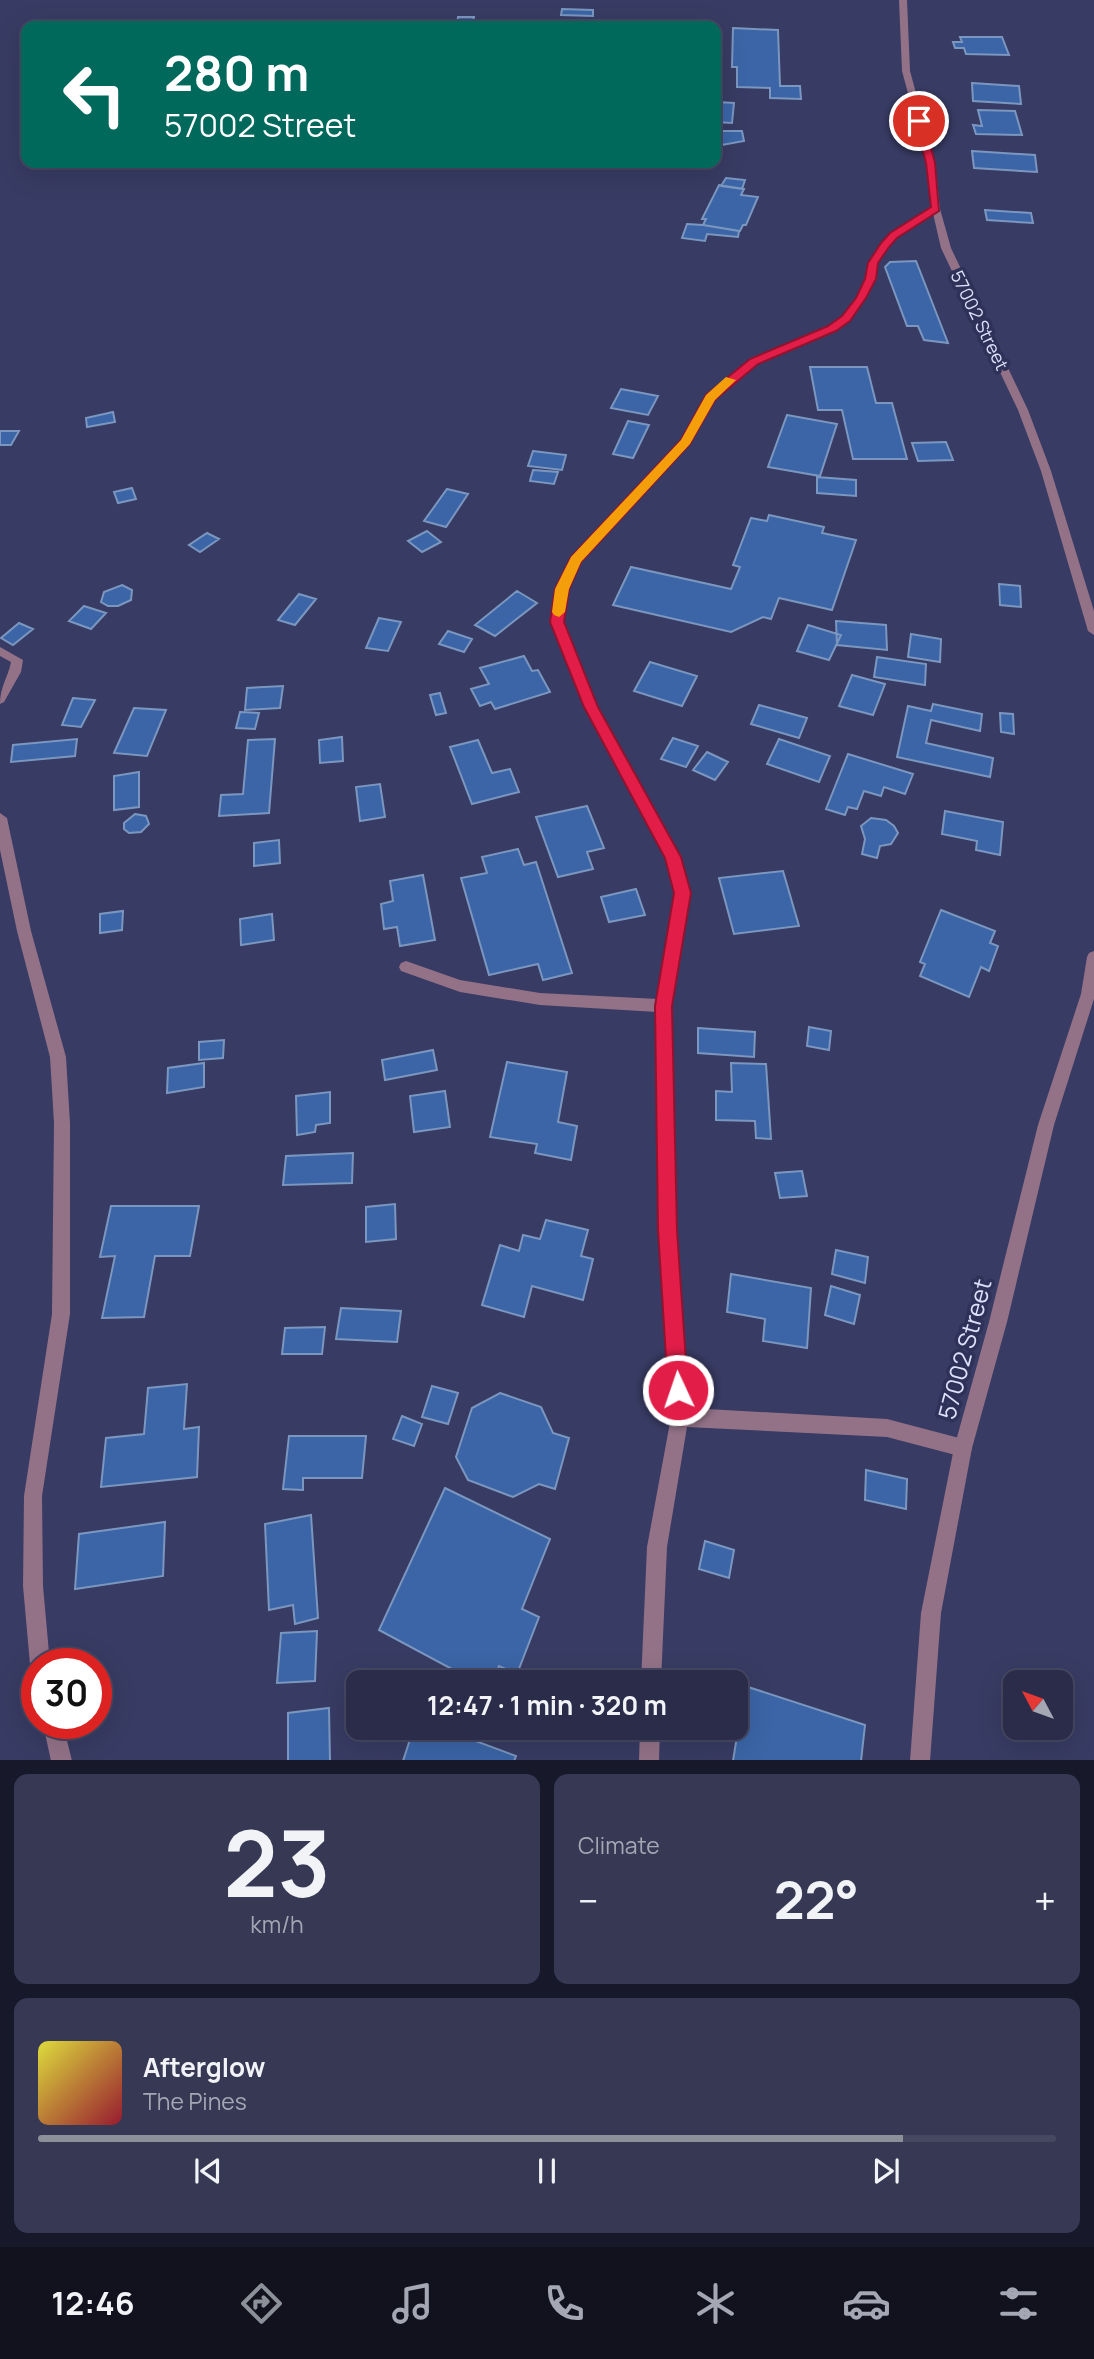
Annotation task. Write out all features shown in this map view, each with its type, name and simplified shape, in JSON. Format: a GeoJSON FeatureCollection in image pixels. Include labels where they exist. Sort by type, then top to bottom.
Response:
{"type":"FeatureCollection","features":[{"type":"Feature","properties":{"kind":"street","name":"57002 Street"},"geometry":{"type":"LineString","coordinates":[[903,0],[905,71],[931,163],[936,209],[946,247],[1023,410],[1094,631]]}},
{"type":"Feature","properties":{"kind":"street"},"geometry":{"type":"LineString","coordinates":[[652,1670],[657,1546],[680,1416],[668,1230],[664,1006],[682,893],[673,857],[591,707],[562,635],[557,622],[562,589],[575,560],[686,442],[710,398],[754,362],[832,329],[846,319],[861,298],[870,279],[873,263],[884,245],[894,235],[936,209]]}},
{"type":"Feature","properties":{"kind":"street"},"geometry":{"type":"LineString","coordinates":[[0,651],[18,660],[0,699]]}},
{"type":"Feature","properties":{"kind":"street"},"geometry":{"type":"LineString","coordinates":[[0,818],[24,931],[58,1058],[62,1123],[61,1314],[33,1496],[33,1586],[39,1648]]}},
{"type":"Feature","properties":{"kind":"street","name":"57002 Street"},"geometry":{"type":"LineString","coordinates":[[920,1760],[931,1613],[962,1448],[998,1322],[1046,1125],[1088,994],[1094,957]]}},
{"type":"Feature","properties":{"kind":"street"},"geometry":{"type":"LineString","coordinates":[[405,967],[460,986],[513,995],[664,1006]]}},
{"type":"Feature","properties":{"kind":"street"},"geometry":{"type":"LineString","coordinates":[[680,1416],[887,1429],[962,1448]]}},
{"type":"Feature","properties":{"kind":"street"},"geometry":{"type":"LineString","coordinates":[[57,1739],[62,1760]]}},
{"type":"Feature","properties":{"kind":"street"},"geometry":{"type":"LineString","coordinates":[[649,1760],[650,1740]]}},
{"type":"Feature","properties":{"kind":"building"},"geometry":{"type":"Polygon","coordinates":[[[562,9],[593,10],[593,16],[561,15],[562,9]]]}},
{"type":"Feature","properties":{"kind":"building"},"geometry":{"type":"Polygon","coordinates":[[[458,17],[474,17],[473,21],[458,21],[458,17]]]}},
{"type":"Feature","properties":{"kind":"building"},"geometry":{"type":"Polygon","coordinates":[[[733,28],[778,30],[780,86],[800,86],[801,99],[770,98],[770,88],[737,87],[737,67],[732,67],[733,28]]]}},
{"type":"Feature","properties":{"kind":"building"},"geometry":{"type":"Polygon","coordinates":[[[960,37],[1002,37],[1009,55],[966,54],[964,48],[955,48],[953,42],[962,42],[960,37]]]}},
{"type":"Feature","properties":{"kind":"building"},"geometry":{"type":"Polygon","coordinates":[[[972,83],[1019,86],[1021,104],[973,101],[972,83]]]}},
{"type":"Feature","properties":{"kind":"building"},"geometry":{"type":"Polygon","coordinates":[[[721,102],[734,103],[732,123],[721,122],[721,102]]]}},
{"type":"Feature","properties":{"kind":"building"},"geometry":{"type":"Polygon","coordinates":[[[978,110],[1015,111],[1022,135],[976,134],[973,125],[982,126],[978,110]]]}},
{"type":"Feature","properties":{"kind":"building"},"geometry":{"type":"Polygon","coordinates":[[[721,131],[742,131],[744,141],[721,145],[721,131]]]}},
{"type":"Feature","properties":{"kind":"building"},"geometry":{"type":"Polygon","coordinates":[[[972,151],[1035,155],[1037,172],[974,168],[972,151]]]}},
{"type":"Feature","properties":{"kind":"building"},"geometry":{"type":"Polygon","coordinates":[[[726,178],[745,180],[742,189],[721,186],[726,178]]]}},
{"type":"Feature","properties":{"kind":"building"},"geometry":{"type":"Polygon","coordinates":[[[719,185],[744,189],[741,195],[758,197],[746,225],[743,225],[740,231],[703,225],[706,219],[702,219],[719,185]]]}},
{"type":"Feature","properties":{"kind":"building"},"geometry":{"type":"Polygon","coordinates":[[[985,210],[1031,213],[1033,223],[987,220],[985,210]]]}},
{"type":"Feature","properties":{"kind":"building"},"geometry":{"type":"Polygon","coordinates":[[[687,224],[739,231],[738,237],[707,234],[705,241],[682,238],[687,224]]]}},
{"type":"Feature","properties":{"kind":"building"},"geometry":{"type":"Polygon","coordinates":[[[916,261],[948,343],[924,340],[918,326],[907,326],[885,267],[890,262],[916,261]]]}},
{"type":"Feature","properties":{"kind":"building"},"geometry":{"type":"Polygon","coordinates":[[[810,367],[867,367],[876,403],[892,403],[907,459],[853,459],[842,410],[818,410],[810,367]]]}},
{"type":"Feature","properties":{"kind":"building"},"geometry":{"type":"Polygon","coordinates":[[[621,389],[658,396],[648,415],[611,408],[621,389]]]}},
{"type":"Feature","properties":{"kind":"building"},"geometry":{"type":"Polygon","coordinates":[[[113,412],[115,422],[87,427],[86,418],[113,412]]]}},
{"type":"Feature","properties":{"kind":"building"},"geometry":{"type":"Polygon","coordinates":[[[787,415],[837,424],[820,476],[768,467],[787,415]]]}},
{"type":"Feature","properties":{"kind":"building"},"geometry":{"type":"Polygon","coordinates":[[[628,421],[649,425],[633,458],[613,454],[628,421]]]}},
{"type":"Feature","properties":{"kind":"building"},"geometry":{"type":"Polygon","coordinates":[[[0,431],[19,431],[11,445],[0,445],[0,431]]]}},
{"type":"Feature","properties":{"kind":"building"},"geometry":{"type":"Polygon","coordinates":[[[946,442],[953,460],[918,461],[912,443],[946,442]]]}},
{"type":"Feature","properties":{"kind":"building"},"geometry":{"type":"Polygon","coordinates":[[[533,451],[566,455],[562,470],[528,466],[533,451]]]}},
{"type":"Feature","properties":{"kind":"building"},"geometry":{"type":"Polygon","coordinates":[[[533,470],[558,472],[554,484],[530,481],[533,470]]]}},
{"type":"Feature","properties":{"kind":"building"},"geometry":{"type":"Polygon","coordinates":[[[817,477],[856,480],[856,496],[817,493],[817,477]]]}},
{"type":"Feature","properties":{"kind":"building"},"geometry":{"type":"Polygon","coordinates":[[[132,488],[136,499],[118,503],[114,492],[132,488]]]}},
{"type":"Feature","properties":{"kind":"building"},"geometry":{"type":"Polygon","coordinates":[[[447,489],[468,494],[446,527],[424,521],[447,489]]]}},
{"type":"Feature","properties":{"kind":"building"},"geometry":{"type":"Polygon","coordinates":[[[769,515],[824,527],[822,533],[856,540],[832,610],[779,598],[771,619],[763,617],[731,632],[613,605],[631,567],[731,589],[740,567],[733,565],[751,518],[767,521],[769,515]]]}},
{"type":"Feature","properties":{"kind":"building"},"geometry":{"type":"Polygon","coordinates":[[[427,531],[441,542],[422,552],[408,541],[427,531]]]}},
{"type":"Feature","properties":{"kind":"building"},"geometry":{"type":"Polygon","coordinates":[[[207,533],[219,539],[200,552],[189,545],[207,533]]]}},
{"type":"Feature","properties":{"kind":"building"},"geometry":{"type":"Polygon","coordinates":[[[999,584],[1020,586],[1021,607],[1000,605],[999,584]]]}},
{"type":"Feature","properties":{"kind":"building"},"geometry":{"type":"Polygon","coordinates":[[[122,585],[132,590],[131,600],[118,606],[108,606],[101,602],[104,592],[122,585]]]}},
{"type":"Feature","properties":{"kind":"building"},"geometry":{"type":"Polygon","coordinates":[[[517,591],[537,603],[495,636],[475,625],[517,591]]]}},
{"type":"Feature","properties":{"kind":"building"},"geometry":{"type":"Polygon","coordinates":[[[299,594],[316,599],[295,625],[278,620],[299,594]]]}},
{"type":"Feature","properties":{"kind":"building"},"geometry":{"type":"Polygon","coordinates":[[[84,606],[106,613],[91,629],[69,621],[84,606]]]}},
{"type":"Feature","properties":{"kind":"building"},"geometry":{"type":"Polygon","coordinates":[[[379,618],[401,622],[388,651],[366,648],[379,618]]]}},
{"type":"Feature","properties":{"kind":"building"},"geometry":{"type":"Polygon","coordinates":[[[836,621],[886,625],[887,650],[837,645],[836,621]]]}},
{"type":"Feature","properties":{"kind":"building"},"geometry":{"type":"Polygon","coordinates":[[[19,623],[33,629],[13,645],[1,638],[19,623]]]}},
{"type":"Feature","properties":{"kind":"building"},"geometry":{"type":"Polygon","coordinates":[[[808,625],[841,635],[829,660],[797,651],[808,625]]]}},
{"type":"Feature","properties":{"kind":"building"},"geometry":{"type":"Polygon","coordinates":[[[448,631],[472,639],[464,652],[439,644],[448,631]]]}},
{"type":"Feature","properties":{"kind":"building"},"geometry":{"type":"Polygon","coordinates":[[[911,634],[941,639],[940,662],[908,657],[911,634]]]}},
{"type":"Feature","properties":{"kind":"building"},"geometry":{"type":"Polygon","coordinates":[[[524,656],[532,671],[538,670],[550,692],[495,709],[491,702],[480,706],[471,689],[489,684],[480,668],[524,656]]]}},
{"type":"Feature","properties":{"kind":"building"},"geometry":{"type":"Polygon","coordinates":[[[877,657],[926,664],[925,685],[874,677],[877,657]]]}},
{"type":"Feature","properties":{"kind":"building"},"geometry":{"type":"Polygon","coordinates":[[[650,662],[697,676],[682,706],[634,691],[650,662]]]}},
{"type":"Feature","properties":{"kind":"building"},"geometry":{"type":"Polygon","coordinates":[[[852,675],[885,684],[873,715],[839,706],[852,675]]]}},
{"type":"Feature","properties":{"kind":"building"},"geometry":{"type":"Polygon","coordinates":[[[283,686],[280,708],[245,710],[247,688],[283,686]]]}},
{"type":"Feature","properties":{"kind":"building"},"geometry":{"type":"Polygon","coordinates":[[[440,693],[446,713],[436,715],[430,695],[440,693]]]}},
{"type":"Feature","properties":{"kind":"building"},"geometry":{"type":"Polygon","coordinates":[[[73,698],[95,700],[81,727],[62,725],[73,698]]]}},
{"type":"Feature","properties":{"kind":"building"},"geometry":{"type":"Polygon","coordinates":[[[933,704],[982,714],[980,731],[931,720],[926,743],[993,758],[990,777],[897,757],[908,706],[931,711],[933,704]]]}},
{"type":"Feature","properties":{"kind":"building"},"geometry":{"type":"Polygon","coordinates":[[[759,705],[807,718],[799,738],[751,724],[759,705]]]}},
{"type":"Feature","properties":{"kind":"building"},"geometry":{"type":"Polygon","coordinates":[[[134,708],[166,710],[147,756],[114,753],[134,708]]]}},
{"type":"Feature","properties":{"kind":"building"},"geometry":{"type":"Polygon","coordinates":[[[240,712],[259,713],[255,729],[236,728],[240,712]]]}},
{"type":"Feature","properties":{"kind":"building"},"geometry":{"type":"Polygon","coordinates":[[[1000,713],[1013,714],[1014,734],[1001,732],[1000,713]]]}},
{"type":"Feature","properties":{"kind":"building"},"geometry":{"type":"Polygon","coordinates":[[[342,737],[343,761],[320,763],[319,740],[342,737]]]}},
{"type":"Feature","properties":{"kind":"building"},"geometry":{"type":"Polygon","coordinates":[[[673,738],[698,746],[686,767],[661,759],[673,738]]]}},
{"type":"Feature","properties":{"kind":"building"},"geometry":{"type":"Polygon","coordinates":[[[77,739],[75,756],[11,762],[13,745],[77,739]]]}},
{"type":"Feature","properties":{"kind":"building"},"geometry":{"type":"Polygon","coordinates":[[[275,739],[269,813],[219,816],[221,795],[243,794],[248,740],[275,739]]]}},
{"type":"Feature","properties":{"kind":"building"},"geometry":{"type":"Polygon","coordinates":[[[779,739],[830,756],[819,782],[767,764],[779,739]]]}},
{"type":"Feature","properties":{"kind":"building"},"geometry":{"type":"Polygon","coordinates":[[[478,740],[492,773],[510,769],[519,792],[472,804],[450,747],[478,740]]]}},
{"type":"Feature","properties":{"kind":"building"},"geometry":{"type":"Polygon","coordinates":[[[707,752],[728,762],[715,780],[693,770],[707,752]]]}},
{"type":"Feature","properties":{"kind":"building"},"geometry":{"type":"Polygon","coordinates":[[[848,754],[913,774],[905,794],[884,787],[881,796],[864,791],[857,809],[848,807],[845,815],[826,809],[848,754]]]}},
{"type":"Feature","properties":{"kind":"building"},"geometry":{"type":"Polygon","coordinates":[[[139,772],[139,807],[114,810],[114,776],[139,772]]]}},
{"type":"Feature","properties":{"kind":"building"},"geometry":{"type":"Polygon","coordinates":[[[380,784],[385,817],[360,821],[356,787],[380,784]]]}},
{"type":"Feature","properties":{"kind":"building"},"geometry":{"type":"Polygon","coordinates":[[[587,806],[604,848],[587,852],[593,869],[558,877],[536,817],[587,806]]]}},
{"type":"Feature","properties":{"kind":"building"},"geometry":{"type":"Polygon","coordinates":[[[945,811],[1003,822],[1000,855],[976,850],[977,841],[942,834],[945,811]]]}},
{"type":"Feature","properties":{"kind":"building"},"geometry":{"type":"Polygon","coordinates":[[[135,814],[146,816],[149,824],[141,832],[129,833],[124,829],[124,823],[135,814]]]}},
{"type":"Feature","properties":{"kind":"building"},"geometry":{"type":"Polygon","coordinates":[[[871,818],[886,820],[898,833],[891,844],[880,846],[877,858],[862,854],[865,839],[861,826],[871,818]]]}},
{"type":"Feature","properties":{"kind":"building"},"geometry":{"type":"Polygon","coordinates":[[[279,840],[280,863],[254,866],[254,843],[279,840]]]}},
{"type":"Feature","properties":{"kind":"building"},"geometry":{"type":"Polygon","coordinates":[[[518,849],[524,865],[536,862],[572,973],[543,980],[538,964],[489,975],[461,878],[487,873],[482,857],[518,849]]]}},
{"type":"Feature","properties":{"kind":"building"},"geometry":{"type":"Polygon","coordinates":[[[783,871],[799,926],[734,934],[719,878],[783,871]]]}},
{"type":"Feature","properties":{"kind":"building"},"geometry":{"type":"Polygon","coordinates":[[[423,875],[435,940],[400,946],[397,927],[384,929],[381,904],[393,901],[390,881],[423,875]]]}},
{"type":"Feature","properties":{"kind":"building"},"geometry":{"type":"Polygon","coordinates":[[[636,889],[645,915],[609,922],[601,897],[636,889]]]}},
{"type":"Feature","properties":{"kind":"building"},"geometry":{"type":"Polygon","coordinates":[[[941,910],[995,931],[990,943],[998,946],[989,971],[981,967],[969,997],[920,976],[925,964],[920,962],[941,910]]]}},
{"type":"Feature","properties":{"kind":"building"},"geometry":{"type":"Polygon","coordinates":[[[123,911],[122,930],[100,933],[100,914],[123,911]]]}},
{"type":"Feature","properties":{"kind":"building"},"geometry":{"type":"Polygon","coordinates":[[[272,914],[274,940],[241,945],[240,919],[272,914]]]}},
{"type":"Feature","properties":{"kind":"building"},"geometry":{"type":"Polygon","coordinates":[[[809,1027],[831,1031],[829,1050],[807,1046],[809,1027]]]}},
{"type":"Feature","properties":{"kind":"building"},"geometry":{"type":"Polygon","coordinates":[[[698,1028],[755,1032],[754,1057],[698,1053],[698,1028]]]}},
{"type":"Feature","properties":{"kind":"building"},"geometry":{"type":"Polygon","coordinates":[[[224,1040],[223,1058],[199,1060],[199,1042],[224,1040]]]}},
{"type":"Feature","properties":{"kind":"building"},"geometry":{"type":"Polygon","coordinates":[[[433,1050],[437,1070],[385,1080],[382,1060],[433,1050]]]}},
{"type":"Feature","properties":{"kind":"building"},"geometry":{"type":"Polygon","coordinates":[[[507,1062],[567,1072],[558,1122],[577,1126],[571,1160],[535,1153],[537,1144],[490,1137],[507,1062]]]}},
{"type":"Feature","properties":{"kind":"building"},"geometry":{"type":"Polygon","coordinates":[[[204,1063],[204,1087],[167,1093],[168,1068],[204,1063]]]}},
{"type":"Feature","properties":{"kind":"building"},"geometry":{"type":"Polygon","coordinates":[[[731,1063],[766,1064],[771,1139],[756,1138],[755,1121],[716,1120],[716,1091],[732,1092],[731,1063]]]}},
{"type":"Feature","properties":{"kind":"building"},"geometry":{"type":"Polygon","coordinates":[[[445,1091],[450,1127],[414,1132],[410,1096],[445,1091]]]}},
{"type":"Feature","properties":{"kind":"building"},"geometry":{"type":"Polygon","coordinates":[[[330,1092],[330,1123],[316,1125],[315,1132],[297,1135],[296,1096],[330,1092]]]}},
{"type":"Feature","properties":{"kind":"building"},"geometry":{"type":"Polygon","coordinates":[[[353,1153],[352,1183],[283,1185],[286,1156],[353,1153]]]}},
{"type":"Feature","properties":{"kind":"building"},"geometry":{"type":"Polygon","coordinates":[[[802,1171],[807,1196],[780,1198],[775,1173],[802,1171]]]}},
{"type":"Feature","properties":{"kind":"building"},"geometry":{"type":"Polygon","coordinates":[[[395,1204],[396,1239],[366,1242],[366,1207],[395,1204]]]}},
{"type":"Feature","properties":{"kind":"building"},"geometry":{"type":"Polygon","coordinates":[[[111,1206],[199,1206],[190,1256],[155,1256],[144,1317],[102,1318],[115,1256],[100,1257],[111,1206]]]}},
{"type":"Feature","properties":{"kind":"building"},"geometry":{"type":"Polygon","coordinates":[[[546,1220],[588,1230],[581,1256],[593,1259],[583,1300],[532,1286],[524,1317],[482,1305],[500,1245],[519,1251],[523,1235],[540,1239],[546,1220]]]}},
{"type":"Feature","properties":{"kind":"building"},"geometry":{"type":"Polygon","coordinates":[[[836,1250],[868,1257],[865,1283],[832,1274],[836,1250]]]}},
{"type":"Feature","properties":{"kind":"building"},"geometry":{"type":"Polygon","coordinates":[[[731,1274],[811,1288],[807,1348],[763,1341],[765,1319],[727,1312],[731,1274]]]}},
{"type":"Feature","properties":{"kind":"building"},"geometry":{"type":"Polygon","coordinates":[[[831,1286],[860,1295],[854,1324],[825,1315],[831,1286]]]}},
{"type":"Feature","properties":{"kind":"building"},"geometry":{"type":"Polygon","coordinates":[[[341,1308],[401,1311],[397,1342],[336,1339],[341,1308]]]}},
{"type":"Feature","properties":{"kind":"building"},"geometry":{"type":"Polygon","coordinates":[[[325,1327],[322,1354],[282,1354],[285,1328],[325,1327]]]}},
{"type":"Feature","properties":{"kind":"building"},"geometry":{"type":"Polygon","coordinates":[[[187,1384],[184,1429],[199,1427],[197,1477],[101,1487],[106,1438],[144,1434],[148,1388],[187,1384]]]}},
{"type":"Feature","properties":{"kind":"building"},"geometry":{"type":"Polygon","coordinates":[[[432,1386],[458,1393],[448,1424],[422,1417],[432,1386]]]}},
{"type":"Feature","properties":{"kind":"building"},"geometry":{"type":"Polygon","coordinates":[[[500,1393],[541,1407],[553,1433],[569,1438],[555,1489],[539,1484],[513,1497],[468,1480],[456,1457],[472,1408],[500,1393]]]}},
{"type":"Feature","properties":{"kind":"building"},"geometry":{"type":"Polygon","coordinates":[[[402,1416],[422,1424],[414,1446],[393,1439],[402,1416]]]}},
{"type":"Feature","properties":{"kind":"building"},"geometry":{"type":"Polygon","coordinates":[[[289,1436],[366,1436],[362,1478],[303,1478],[303,1490],[283,1489],[289,1436]]]}},
{"type":"Feature","properties":{"kind":"building"},"geometry":{"type":"Polygon","coordinates":[[[866,1470],[907,1479],[906,1509],[865,1500],[866,1470]]]}},
{"type":"Feature","properties":{"kind":"building"},"geometry":{"type":"Polygon","coordinates":[[[445,1488],[550,1539],[522,1609],[539,1617],[519,1670],[508,1670],[499,1666],[498,1670],[454,1670],[379,1630],[445,1488]]]}},
{"type":"Feature","properties":{"kind":"building"},"geometry":{"type":"Polygon","coordinates":[[[311,1515],[318,1618],[295,1624],[293,1605],[269,1610],[265,1524],[311,1515]]]}},
{"type":"Feature","properties":{"kind":"building"},"geometry":{"type":"Polygon","coordinates":[[[165,1522],[163,1576],[75,1589],[79,1534],[165,1522]]]}},
{"type":"Feature","properties":{"kind":"building"},"geometry":{"type":"Polygon","coordinates":[[[705,1541],[734,1550],[729,1578],[699,1569],[705,1541]]]}},
{"type":"Feature","properties":{"kind":"building"},"geometry":{"type":"Polygon","coordinates":[[[317,1631],[315,1681],[277,1683],[281,1633],[317,1631]]]}},
{"type":"Feature","properties":{"kind":"building"},"geometry":{"type":"Polygon","coordinates":[[[748,1687],[865,1725],[861,1760],[733,1760],[736,1740],[748,1740],[748,1687]]]}},
{"type":"Feature","properties":{"kind":"building"},"geometry":{"type":"Polygon","coordinates":[[[329,1708],[330,1760],[288,1760],[288,1713],[329,1708]]]}},
{"type":"Feature","properties":{"kind":"building"},"geometry":{"type":"Polygon","coordinates":[[[410,1740],[473,1740],[516,1756],[514,1760],[403,1760],[410,1740]]]}},
{"type":"Feature","properties":{"kind":"slow traffic"},"geometry":{"type":"LineString","coordinates":[[559,612],[562,589],[575,560],[686,442],[710,398],[730,380]]}},
{"type":"Feature","properties":{"kind":"route"},"geometry":{"type":"LineString","coordinates":[[678,1390],[668,1230],[664,1006],[682,893],[673,857],[591,707],[557,622],[562,589],[575,560],[686,442],[710,398],[754,362],[832,329],[846,319],[861,298],[870,279],[873,263],[884,245],[894,235],[936,209],[931,163],[919,121]]}}]}
